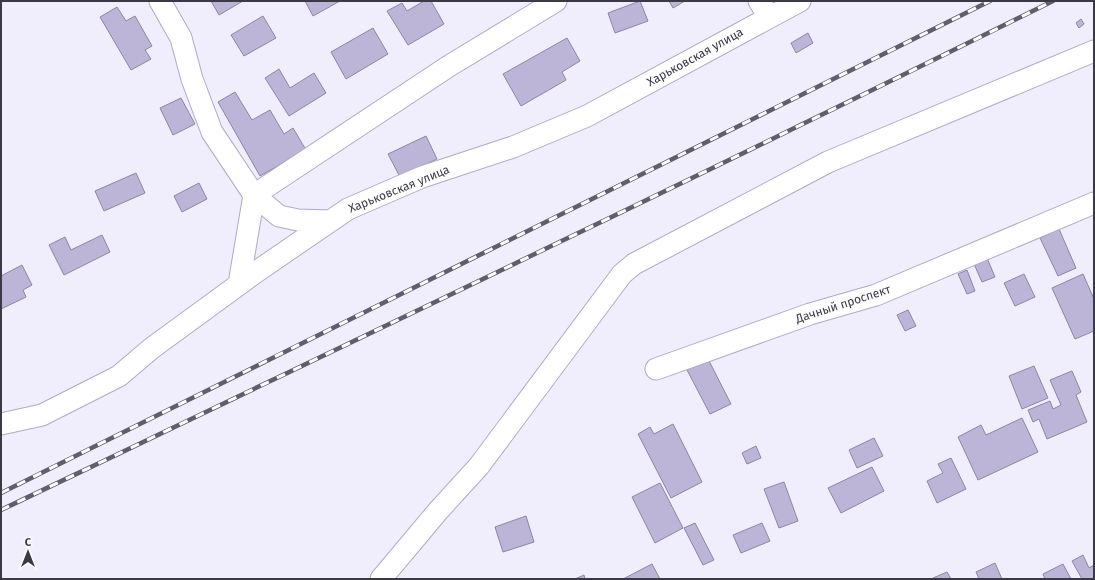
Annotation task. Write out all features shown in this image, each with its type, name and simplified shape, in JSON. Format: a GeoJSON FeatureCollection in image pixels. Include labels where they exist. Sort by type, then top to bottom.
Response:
{"type":"FeatureCollection","features":[{"type":"Feature","properties":{"kind":"street"},"geometry":{"type":"LineString","coordinates":[[160,1],[181,38],[192,79],[212,132],[254,195],[279,216],[298,220],[330,221]]}},
{"type":"Feature","properties":{"kind":"street"},"geometry":{"type":"LineString","coordinates":[[239,284],[254,195],[449,66],[556,1]]}},
{"type":"Feature","properties":{"kind":"street","name":"Харьковская улица"},"geometry":{"type":"LineString","coordinates":[[2,423],[42,415],[118,376],[152,348],[239,284],[348,209],[422,178],[513,146],[587,116],[764,9],[800,1]]}},
{"type":"Feature","properties":{"kind":"street"},"geometry":{"type":"LineString","coordinates":[[381,579],[438,511],[479,466],[622,274],[634,264],[828,162],[1094,51]]}},
{"type":"Feature","properties":{"kind":"street","name":"Дачный проспект"},"geometry":{"type":"LineString","coordinates":[[656,369],[810,314],[876,295],[1094,203]]}},
{"type":"Feature","properties":{"kind":"building"},"geometry":{"type":"Polygon","coordinates":[[[211,1],[243,1],[219,15],[211,1]]]}},
{"type":"Feature","properties":{"kind":"building"},"geometry":{"type":"Polygon","coordinates":[[[305,1],[340,1],[313,16],[305,1]]]}},
{"type":"Feature","properties":{"kind":"building"},"geometry":{"type":"Polygon","coordinates":[[[424,1],[431,1],[444,24],[408,45],[387,11],[402,3],[407,11],[424,1]]]}},
{"type":"Feature","properties":{"kind":"building"},"geometry":{"type":"Polygon","coordinates":[[[640,1],[648,21],[615,33],[608,13],[640,1]]]}},
{"type":"Feature","properties":{"kind":"building"},"geometry":{"type":"Polygon","coordinates":[[[669,1],[685,1],[673,8],[669,1]]]}},
{"type":"Feature","properties":{"kind":"building"},"geometry":{"type":"Polygon","coordinates":[[[117,7],[126,21],[135,16],[152,46],[145,50],[151,59],[131,70],[100,17],[117,7]]]}},
{"type":"Feature","properties":{"kind":"building"},"geometry":{"type":"Polygon","coordinates":[[[263,16],[276,38],[244,56],[231,35],[263,16]]]}},
{"type":"Feature","properties":{"kind":"building"},"geometry":{"type":"Polygon","coordinates":[[[1081,19],[1084,24],[1079,28],[1076,23],[1081,19]]]}},
{"type":"Feature","properties":{"kind":"building"},"geometry":{"type":"Polygon","coordinates":[[[373,28],[388,54],[346,79],[331,52],[373,28]]]}},
{"type":"Feature","properties":{"kind":"building"},"geometry":{"type":"Polygon","coordinates":[[[808,33],[813,43],[796,53],[791,43],[808,33]]]}},
{"type":"Feature","properties":{"kind":"building"},"geometry":{"type":"Polygon","coordinates":[[[567,38],[580,61],[562,72],[566,80],[521,106],[503,74],[567,38]]]}},
{"type":"Feature","properties":{"kind":"building"},"geometry":{"type":"Polygon","coordinates":[[[279,69],[290,88],[314,73],[326,93],[289,116],[265,78],[279,69]]]}},
{"type":"Feature","properties":{"kind":"building"},"geometry":{"type":"Polygon","coordinates":[[[235,92],[252,120],[270,110],[284,134],[293,128],[306,150],[260,176],[218,102],[235,92]]]}},
{"type":"Feature","properties":{"kind":"building"},"geometry":{"type":"Polygon","coordinates":[[[181,98],[195,124],[173,135],[160,108],[181,98]]]}},
{"type":"Feature","properties":{"kind":"building"},"geometry":{"type":"Polygon","coordinates":[[[426,136],[437,159],[400,177],[388,154],[426,136]]]}},
{"type":"Feature","properties":{"kind":"building"},"geometry":{"type":"Polygon","coordinates":[[[136,173],[145,193],[104,211],[95,191],[136,173]]]}},
{"type":"Feature","properties":{"kind":"building"},"geometry":{"type":"Polygon","coordinates":[[[199,183],[207,199],[182,212],[174,196],[199,183]]]}},
{"type":"Feature","properties":{"kind":"building"},"geometry":{"type":"Polygon","coordinates":[[[1059,229],[1076,268],[1058,276],[1040,238],[1059,229]]]}},
{"type":"Feature","properties":{"kind":"building"},"geometry":{"type":"Polygon","coordinates":[[[102,235],[110,252],[64,275],[49,245],[65,237],[71,250],[102,235]]]}},
{"type":"Feature","properties":{"kind":"building"},"geometry":{"type":"Polygon","coordinates":[[[987,258],[995,277],[982,282],[974,264],[987,258]]]}},
{"type":"Feature","properties":{"kind":"building"},"geometry":{"type":"Polygon","coordinates":[[[22,265],[32,285],[23,290],[26,297],[1,309],[1,276],[22,265]]]}},
{"type":"Feature","properties":{"kind":"building"},"geometry":{"type":"Polygon","coordinates":[[[967,270],[975,291],[967,294],[958,274],[967,270]]]}},
{"type":"Feature","properties":{"kind":"building"},"geometry":{"type":"Polygon","coordinates":[[[1024,274],[1035,297],[1015,306],[1004,283],[1024,274]]]}},
{"type":"Feature","properties":{"kind":"building"},"geometry":{"type":"Polygon","coordinates":[[[1083,274],[1094,299],[1094,331],[1075,339],[1052,288],[1083,274]]]}},
{"type":"Feature","properties":{"kind":"building"},"geometry":{"type":"Polygon","coordinates":[[[908,310],[916,326],[905,331],[897,315],[908,310]]]}},
{"type":"Feature","properties":{"kind":"building"},"geometry":{"type":"Polygon","coordinates":[[[707,357],[731,404],[710,414],[686,368],[707,357]]]}},
{"type":"Feature","properties":{"kind":"building"},"geometry":{"type":"Polygon","coordinates":[[[1034,366],[1048,398],[1022,409],[1009,376],[1034,366]]]}},
{"type":"Feature","properties":{"kind":"building"},"geometry":{"type":"Polygon","coordinates":[[[1072,371],[1081,392],[1076,395],[1087,422],[1047,439],[1039,419],[1033,422],[1028,410],[1050,401],[1053,409],[1061,405],[1050,380],[1072,371]]]}},
{"type":"Feature","properties":{"kind":"building"},"geometry":{"type":"Polygon","coordinates":[[[1022,418],[1038,452],[978,480],[958,437],[981,425],[986,435],[1022,418]]]}},
{"type":"Feature","properties":{"kind":"building"},"geometry":{"type":"Polygon","coordinates":[[[673,424],[702,482],[671,498],[638,434],[650,427],[654,434],[673,424]]]}},
{"type":"Feature","properties":{"kind":"building"},"geometry":{"type":"Polygon","coordinates":[[[874,438],[883,456],[857,468],[849,450],[874,438]]]}},
{"type":"Feature","properties":{"kind":"building"},"geometry":{"type":"Polygon","coordinates":[[[756,446],[761,458],[747,464],[742,453],[756,446]]]}},
{"type":"Feature","properties":{"kind":"building"},"geometry":{"type":"Polygon","coordinates":[[[951,458],[966,489],[937,503],[927,481],[943,473],[938,464],[951,458]]]}},
{"type":"Feature","properties":{"kind":"building"},"geometry":{"type":"Polygon","coordinates":[[[872,467],[884,491],[841,513],[828,488],[872,467]]]}},
{"type":"Feature","properties":{"kind":"building"},"geometry":{"type":"Polygon","coordinates":[[[784,482],[798,521],[779,528],[764,489],[784,482]]]}},
{"type":"Feature","properties":{"kind":"building"},"geometry":{"type":"Polygon","coordinates":[[[660,483],[683,528],[655,543],[632,497],[660,483]]]}},
{"type":"Feature","properties":{"kind":"building"},"geometry":{"type":"Polygon","coordinates":[[[526,516],[534,542],[503,552],[495,527],[526,516]]]}},
{"type":"Feature","properties":{"kind":"building"},"geometry":{"type":"Polygon","coordinates":[[[695,523],[714,560],[703,565],[684,528],[695,523]]]}},
{"type":"Feature","properties":{"kind":"building"},"geometry":{"type":"Polygon","coordinates":[[[762,523],[770,541],[741,553],[733,535],[762,523]]]}},
{"type":"Feature","properties":{"kind":"building"},"geometry":{"type":"Polygon","coordinates":[[[1083,555],[1089,568],[1094,565],[1094,579],[1082,579],[1072,561],[1083,555]]]}},
{"type":"Feature","properties":{"kind":"building"},"geometry":{"type":"Polygon","coordinates":[[[995,563],[1002,579],[979,579],[976,572],[995,563]]]}},
{"type":"Feature","properties":{"kind":"building"},"geometry":{"type":"Polygon","coordinates":[[[652,564],[660,579],[623,579],[652,564]]]}},
{"type":"Feature","properties":{"kind":"building"},"geometry":{"type":"Polygon","coordinates":[[[1063,564],[1071,579],[1045,579],[1043,574],[1063,564]]]}},
{"type":"Feature","properties":{"kind":"building"},"geometry":{"type":"Polygon","coordinates":[[[947,572],[951,579],[933,578],[947,572]]]}},
{"type":"Feature","properties":{"kind":"building"},"geometry":{"type":"Polygon","coordinates":[[[584,575],[585,579],[575,579],[584,575]]]}},
{"type":"Feature","properties":{"kind":"railway"},"geometry":{"type":"LineString","coordinates":[[1,493],[990,1]]}},
{"type":"Feature","properties":{"kind":"railway"},"geometry":{"type":"LineString","coordinates":[[1,510],[659,194],[1053,1]]}}]}
